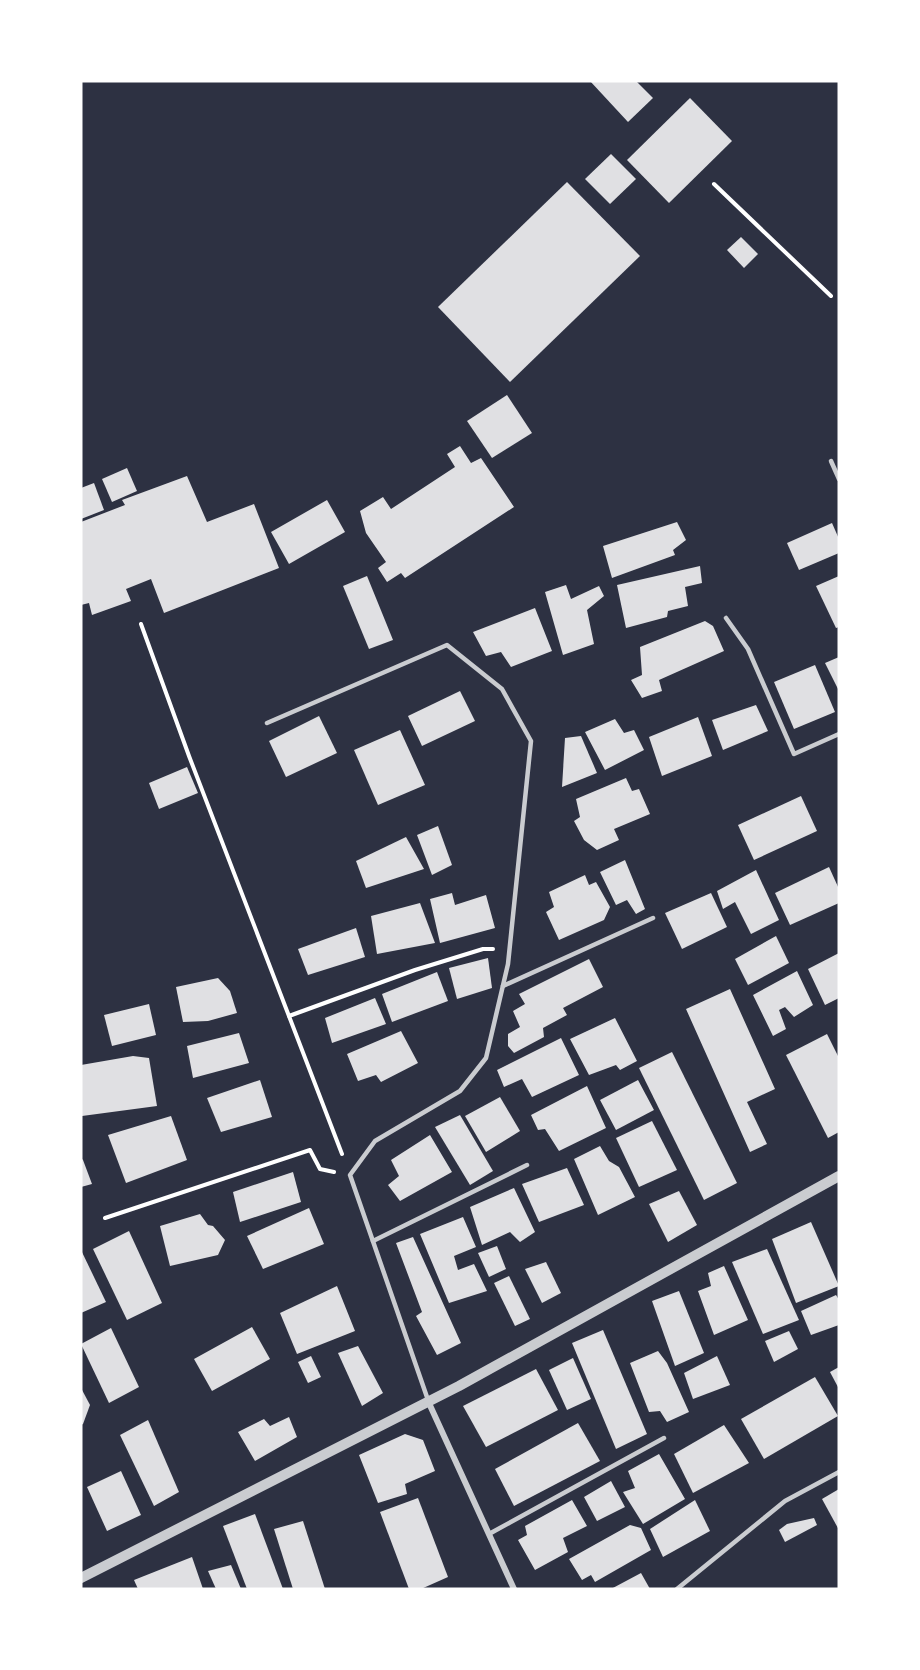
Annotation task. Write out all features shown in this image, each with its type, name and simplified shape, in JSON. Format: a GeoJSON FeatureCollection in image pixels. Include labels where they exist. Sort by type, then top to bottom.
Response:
{"type":"FeatureCollection","features":[{"type":"Feature","properties":{"kind":"street"},"geometry":{"type":"LineString","coordinates":[[81,1578],[469,1380],[839,1176]]}},
{"type":"Feature","properties":{"kind":"street"},"geometry":{"type":"LineString","coordinates":[[428,1400],[514,1589]]}},
{"type":"Feature","properties":{"kind":"lane"},"geometry":{"type":"LineString","coordinates":[[831,461],[839,479]]}},
{"type":"Feature","properties":{"kind":"lane"},"geometry":{"type":"LineString","coordinates":[[726,618],[748,649],[794,754],[839,734]]}},
{"type":"Feature","properties":{"kind":"lane"},"geometry":{"type":"LineString","coordinates":[[267,723],[447,645],[502,689],[531,741],[510,948],[486,1058],[460,1091],[375,1142],[350,1174],[428,1400]]}},
{"type":"Feature","properties":{"kind":"lane"},"geometry":{"type":"LineString","coordinates":[[503,986],[652,918]]}},
{"type":"Feature","properties":{"kind":"lane"},"geometry":{"type":"LineString","coordinates":[[373,1241],[527,1165]]}},
{"type":"Feature","properties":{"kind":"lane"},"geometry":{"type":"LineString","coordinates":[[489,1534],[664,1438]]}},
{"type":"Feature","properties":{"kind":"lane"},"geometry":{"type":"LineString","coordinates":[[677,1589],[784,1500],[839,1472]]}},
{"type":"Feature","properties":{"kind":"path"},"geometry":{"type":"LineString","coordinates":[[714,184],[831,296]]}},
{"type":"Feature","properties":{"kind":"path"},"geometry":{"type":"LineString","coordinates":[[141,624],[193,767],[350,1174]]}},
{"type":"Feature","properties":{"kind":"path"},"geometry":{"type":"LineString","coordinates":[[289,1016],[416,970],[483,949],[510,948]]}},
{"type":"Feature","properties":{"kind":"path"},"geometry":{"type":"LineString","coordinates":[[105,1218],[310,1150],[320,1169],[350,1174]]}},
{"type":"Feature","properties":{"kind":"building"},"geometry":{"type":"Polygon","coordinates":[[[590,81],[636,81],[653,98],[628,122],[590,81]]]}},
{"type":"Feature","properties":{"kind":"building"},"geometry":{"type":"Polygon","coordinates":[[[690,98],[732,141],[669,203],[627,160],[690,98]]]}},
{"type":"Feature","properties":{"kind":"building"},"geometry":{"type":"Polygon","coordinates":[[[611,154],[636,179],[610,204],[585,179],[611,154]]]}},
{"type":"Feature","properties":{"kind":"building"},"geometry":{"type":"Polygon","coordinates":[[[567,182],[640,256],[510,382],[438,307],[567,182]]]}},
{"type":"Feature","properties":{"kind":"building"},"geometry":{"type":"Polygon","coordinates":[[[741,237],[758,254],[744,268],[727,250],[741,237]]]}},
{"type":"Feature","properties":{"kind":"building"},"geometry":{"type":"Polygon","coordinates":[[[507,395],[532,433],[492,458],[467,421],[507,395]]]}},
{"type":"Feature","properties":{"kind":"building"},"geometry":{"type":"Polygon","coordinates":[[[460,446],[471,463],[481,458],[514,507],[405,578],[401,573],[387,582],[378,568],[386,562],[366,533],[360,511],[383,497],[391,509],[455,467],[447,454],[460,446]]]}},
{"type":"Feature","properties":{"kind":"building"},"geometry":{"type":"Polygon","coordinates":[[[127,468],[137,491],[112,502],[102,479],[127,468]]]}},
{"type":"Feature","properties":{"kind":"building"},"geometry":{"type":"Polygon","coordinates":[[[187,476],[207,522],[254,504],[279,568],[164,613],[151,579],[126,589],[131,601],[92,615],[89,603],[81,605],[81,522],[125,505],[122,500],[187,476]]]}},
{"type":"Feature","properties":{"kind":"building"},"geometry":{"type":"Polygon","coordinates":[[[94,483],[104,510],[81,519],[81,488],[94,483]]]}},
{"type":"Feature","properties":{"kind":"building"},"geometry":{"type":"Polygon","coordinates":[[[327,500],[345,532],[289,564],[271,532],[327,500]]]}},
{"type":"Feature","properties":{"kind":"building"},"geometry":{"type":"Polygon","coordinates":[[[677,522],[686,540],[673,550],[675,555],[612,578],[603,546],[677,522]]]}},
{"type":"Feature","properties":{"kind":"building"},"geometry":{"type":"Polygon","coordinates":[[[832,523],[839,539],[839,553],[799,570],[787,543],[832,523]]]}},
{"type":"Feature","properties":{"kind":"building"},"geometry":{"type":"Polygon","coordinates":[[[700,566],[702,583],[685,587],[688,606],[668,611],[667,617],[626,628],[617,585],[700,566]]]}},
{"type":"Feature","properties":{"kind":"building"},"geometry":{"type":"Polygon","coordinates":[[[367,576],[393,640],[369,649],[343,586],[367,576]]]}},
{"type":"Feature","properties":{"kind":"building"},"geometry":{"type":"Polygon","coordinates":[[[839,576],[839,627],[836,628],[816,586],[839,576]]]}},
{"type":"Feature","properties":{"kind":"building"},"geometry":{"type":"Polygon","coordinates":[[[566,585],[571,599],[599,586],[604,596],[587,610],[594,644],[563,655],[545,592],[566,585]]]}},
{"type":"Feature","properties":{"kind":"building"},"geometry":{"type":"Polygon","coordinates":[[[535,608],[552,651],[511,667],[501,652],[486,656],[473,632],[535,608]]]}},
{"type":"Feature","properties":{"kind":"building"},"geometry":{"type":"Polygon","coordinates":[[[705,621],[713,626],[724,651],[659,680],[662,691],[642,698],[631,680],[642,675],[640,647],[705,621]]]}},
{"type":"Feature","properties":{"kind":"building"},"geometry":{"type":"Polygon","coordinates":[[[839,657],[839,691],[825,663],[839,657]]]}},
{"type":"Feature","properties":{"kind":"building"},"geometry":{"type":"Polygon","coordinates":[[[815,665],[835,712],[794,729],[774,682],[815,665]]]}},
{"type":"Feature","properties":{"kind":"building"},"geometry":{"type":"Polygon","coordinates":[[[460,691],[475,721],[422,746],[408,716],[460,691]]]}},
{"type":"Feature","properties":{"kind":"building"},"geometry":{"type":"Polygon","coordinates":[[[756,705],[768,731],[723,750],[712,720],[756,705]]]}},
{"type":"Feature","properties":{"kind":"building"},"geometry":{"type":"Polygon","coordinates":[[[319,716],[337,753],[286,777],[269,741],[319,716]]]}},
{"type":"Feature","properties":{"kind":"building"},"geometry":{"type":"Polygon","coordinates":[[[698,717],[712,756],[662,776],[649,737],[698,717]]]}},
{"type":"Feature","properties":{"kind":"building"},"geometry":{"type":"Polygon","coordinates":[[[615,719],[624,733],[634,730],[644,750],[605,770],[585,732],[615,719]]]}},
{"type":"Feature","properties":{"kind":"building"},"geometry":{"type":"Polygon","coordinates":[[[400,730],[425,785],[378,805],[354,750],[400,730]]]}},
{"type":"Feature","properties":{"kind":"building"},"geometry":{"type":"Polygon","coordinates":[[[581,736],[597,773],[562,787],[565,738],[581,736]]]}},
{"type":"Feature","properties":{"kind":"building"},"geometry":{"type":"Polygon","coordinates":[[[187,767],[198,793],[159,809],[149,783],[187,767]]]}},
{"type":"Feature","properties":{"kind":"building"},"geometry":{"type":"Polygon","coordinates":[[[626,778],[632,791],[639,789],[650,814],[614,829],[619,840],[597,850],[584,840],[574,821],[580,817],[576,799],[626,778]]]}},
{"type":"Feature","properties":{"kind":"building"},"geometry":{"type":"Polygon","coordinates":[[[801,796],[817,831],[754,860],[738,825],[801,796]]]}},
{"type":"Feature","properties":{"kind":"building"},"geometry":{"type":"Polygon","coordinates":[[[438,826],[452,865],[432,875],[417,835],[438,826]]]}},
{"type":"Feature","properties":{"kind":"building"},"geometry":{"type":"Polygon","coordinates":[[[406,837],[424,869],[366,888],[356,861],[406,837]]]}},
{"type":"Feature","properties":{"kind":"building"},"geometry":{"type":"Polygon","coordinates":[[[625,860],[645,909],[636,914],[627,900],[616,905],[600,872],[625,860]]]}},
{"type":"Feature","properties":{"kind":"building"},"geometry":{"type":"Polygon","coordinates":[[[829,867],[839,889],[839,903],[790,925],[775,893],[829,867]]]}},
{"type":"Feature","properties":{"kind":"building"},"geometry":{"type":"Polygon","coordinates":[[[756,870],[779,920],[751,934],[735,902],[723,909],[717,891],[756,870]]]}},
{"type":"Feature","properties":{"kind":"building"},"geometry":{"type":"Polygon","coordinates":[[[585,875],[589,885],[596,882],[610,907],[604,920],[559,940],[546,912],[554,907],[549,892],[585,875]]]}},
{"type":"Feature","properties":{"kind":"building"},"geometry":{"type":"Polygon","coordinates":[[[452,893],[455,905],[486,895],[495,928],[440,943],[430,899],[452,893]]]}},
{"type":"Feature","properties":{"kind":"building"},"geometry":{"type":"Polygon","coordinates":[[[711,893],[727,927],[682,949],[665,913],[711,893]]]}},
{"type":"Feature","properties":{"kind":"building"},"geometry":{"type":"Polygon","coordinates":[[[420,903],[435,943],[377,954],[371,916],[420,903]]]}},
{"type":"Feature","properties":{"kind":"building"},"geometry":{"type":"Polygon","coordinates":[[[356,928],[365,957],[308,975],[298,949],[356,928]]]}},
{"type":"Feature","properties":{"kind":"building"},"geometry":{"type":"Polygon","coordinates":[[[776,936],[789,963],[748,985],[735,959],[776,936]]]}},
{"type":"Feature","properties":{"kind":"building"},"geometry":{"type":"Polygon","coordinates":[[[839,953],[839,998],[825,1005],[808,969],[839,953]]]}},
{"type":"Feature","properties":{"kind":"building"},"geometry":{"type":"Polygon","coordinates":[[[488,958],[492,988],[457,999],[449,968],[488,958]]]}},
{"type":"Feature","properties":{"kind":"building"},"geometry":{"type":"Polygon","coordinates":[[[589,959],[603,987],[563,1008],[567,1015],[543,1028],[544,1037],[514,1053],[508,1046],[508,1034],[520,1027],[513,1011],[525,1004],[519,994],[589,959]]]}},
{"type":"Feature","properties":{"kind":"building"},"geometry":{"type":"Polygon","coordinates":[[[797,971],[813,1005],[794,1017],[785,1007],[779,1010],[786,1029],[773,1036],[753,995],[797,971]]]}},
{"type":"Feature","properties":{"kind":"building"},"geometry":{"type":"Polygon","coordinates":[[[437,972],[448,1001],[392,1022],[382,994],[437,972]]]}},
{"type":"Feature","properties":{"kind":"building"},"geometry":{"type":"Polygon","coordinates":[[[218,978],[230,991],[237,1013],[208,1021],[183,1022],[176,987],[218,978]]]}},
{"type":"Feature","properties":{"kind":"building"},"geometry":{"type":"Polygon","coordinates":[[[730,989],[775,1089],[747,1102],[767,1144],[750,1152],[686,1009],[730,989]]]}},
{"type":"Feature","properties":{"kind":"building"},"geometry":{"type":"Polygon","coordinates":[[[375,998],[386,1024],[332,1043],[325,1018],[375,998]]]}},
{"type":"Feature","properties":{"kind":"building"},"geometry":{"type":"Polygon","coordinates":[[[149,1004],[156,1035],[112,1046],[104,1015],[149,1004]]]}},
{"type":"Feature","properties":{"kind":"building"},"geometry":{"type":"Polygon","coordinates":[[[615,1018],[637,1061],[620,1070],[616,1065],[589,1075],[570,1039],[615,1018]]]}},
{"type":"Feature","properties":{"kind":"building"},"geometry":{"type":"Polygon","coordinates":[[[401,1031],[418,1063],[381,1082],[376,1075],[358,1081],[347,1054],[401,1031]]]}},
{"type":"Feature","properties":{"kind":"building"},"geometry":{"type":"Polygon","coordinates":[[[239,1033],[249,1063],[193,1078],[187,1046],[239,1033]]]}},
{"type":"Feature","properties":{"kind":"building"},"geometry":{"type":"Polygon","coordinates":[[[827,1034],[839,1058],[839,1132],[828,1138],[786,1055],[827,1034]]]}},
{"type":"Feature","properties":{"kind":"building"},"geometry":{"type":"Polygon","coordinates":[[[561,1038],[579,1075],[532,1097],[522,1079],[504,1087],[497,1070],[561,1038]]]}},
{"type":"Feature","properties":{"kind":"building"},"geometry":{"type":"Polygon","coordinates":[[[672,1052],[737,1183],[704,1200],[639,1068],[672,1052]]]}},
{"type":"Feature","properties":{"kind":"building"},"geometry":{"type":"Polygon","coordinates":[[[133,1056],[149,1058],[157,1106],[82,1116],[81,1065],[133,1056]]]}},
{"type":"Feature","properties":{"kind":"building"},"geometry":{"type":"Polygon","coordinates":[[[260,1080],[272,1117],[221,1132],[207,1098],[260,1080]]]}},
{"type":"Feature","properties":{"kind":"building"},"geometry":{"type":"Polygon","coordinates":[[[638,1080],[654,1110],[616,1130],[600,1100],[638,1080]]]}},
{"type":"Feature","properties":{"kind":"building"},"geometry":{"type":"Polygon","coordinates":[[[587,1086],[606,1128],[559,1151],[545,1129],[538,1130],[531,1115],[587,1086]]]}},
{"type":"Feature","properties":{"kind":"building"},"geometry":{"type":"Polygon","coordinates":[[[500,1097],[520,1131],[486,1152],[465,1116],[500,1097]]]}},
{"type":"Feature","properties":{"kind":"building"},"geometry":{"type":"Polygon","coordinates":[[[460,1115],[493,1171],[470,1185],[435,1127],[460,1115]]]}},
{"type":"Feature","properties":{"kind":"building"},"geometry":{"type":"Polygon","coordinates":[[[171,1116],[187,1160],[126,1183],[108,1135],[171,1116]]]}},
{"type":"Feature","properties":{"kind":"building"},"geometry":{"type":"Polygon","coordinates":[[[652,1121],[677,1170],[639,1187],[616,1138],[652,1121]]]}},
{"type":"Feature","properties":{"kind":"building"},"geometry":{"type":"Polygon","coordinates":[[[430,1135],[452,1172],[400,1201],[388,1185],[399,1176],[391,1160],[430,1135]]]}},
{"type":"Feature","properties":{"kind":"building"},"geometry":{"type":"Polygon","coordinates":[[[600,1146],[609,1161],[619,1167],[635,1197],[598,1215],[574,1159],[600,1146]]]}},
{"type":"Feature","properties":{"kind":"building"},"geometry":{"type":"Polygon","coordinates":[[[81,1158],[92,1184],[81,1187],[81,1158]]]}},
{"type":"Feature","properties":{"kind":"building"},"geometry":{"type":"Polygon","coordinates":[[[567,1168],[584,1205],[539,1222],[522,1184],[567,1168]]]}},
{"type":"Feature","properties":{"kind":"building"},"geometry":{"type":"Polygon","coordinates":[[[293,1172],[301,1202],[240,1222],[233,1192],[293,1172]]]}},
{"type":"Feature","properties":{"kind":"building"},"geometry":{"type":"Polygon","coordinates":[[[514,1188],[535,1232],[520,1242],[510,1232],[482,1245],[470,1207],[514,1188]]]}},
{"type":"Feature","properties":{"kind":"building"},"geometry":{"type":"Polygon","coordinates":[[[679,1191],[697,1225],[668,1242],[649,1204],[679,1191]]]}},
{"type":"Feature","properties":{"kind":"building"},"geometry":{"type":"Polygon","coordinates":[[[309,1208],[324,1244],[263,1269],[247,1236],[309,1208]]]}},
{"type":"Feature","properties":{"kind":"building"},"geometry":{"type":"Polygon","coordinates":[[[200,1214],[208,1225],[213,1226],[225,1240],[218,1255],[170,1266],[160,1226],[200,1214]]]}},
{"type":"Feature","properties":{"kind":"building"},"geometry":{"type":"Polygon","coordinates":[[[463,1217],[476,1247],[454,1256],[458,1270],[474,1264],[487,1291],[449,1303],[420,1234],[463,1217]]]}},
{"type":"Feature","properties":{"kind":"building"},"geometry":{"type":"Polygon","coordinates":[[[811,1222],[839,1286],[796,1303],[772,1239],[811,1222]]]}},
{"type":"Feature","properties":{"kind":"building"},"geometry":{"type":"Polygon","coordinates":[[[129,1231],[162,1303],[127,1320],[93,1249],[129,1231]]]}},
{"type":"Feature","properties":{"kind":"building"},"geometry":{"type":"Polygon","coordinates":[[[413,1237],[461,1343],[437,1355],[416,1316],[422,1312],[396,1243],[413,1237]]]}},
{"type":"Feature","properties":{"kind":"building"},"geometry":{"type":"Polygon","coordinates":[[[497,1246],[506,1269],[489,1277],[478,1253],[497,1246]]]}},
{"type":"Feature","properties":{"kind":"building"},"geometry":{"type":"Polygon","coordinates":[[[767,1249],[799,1320],[763,1334],[732,1262],[767,1249]]]}},
{"type":"Feature","properties":{"kind":"building"},"geometry":{"type":"Polygon","coordinates":[[[81,1250],[106,1302],[81,1313],[81,1250]]]}},
{"type":"Feature","properties":{"kind":"building"},"geometry":{"type":"Polygon","coordinates":[[[546,1262],[561,1293],[542,1303],[525,1269],[546,1262]]]}},
{"type":"Feature","properties":{"kind":"building"},"geometry":{"type":"Polygon","coordinates":[[[724,1266],[748,1320],[714,1335],[698,1291],[711,1286],[708,1273],[724,1266]]]}},
{"type":"Feature","properties":{"kind":"building"},"geometry":{"type":"Polygon","coordinates":[[[509,1276],[530,1319],[515,1326],[494,1283],[509,1276]]]}},
{"type":"Feature","properties":{"kind":"building"},"geometry":{"type":"Polygon","coordinates":[[[337,1286],[355,1331],[297,1354],[280,1313],[337,1286]]]}},
{"type":"Feature","properties":{"kind":"building"},"geometry":{"type":"Polygon","coordinates":[[[679,1291],[704,1353],[675,1366],[652,1301],[679,1291]]]}},
{"type":"Feature","properties":{"kind":"building"},"geometry":{"type":"Polygon","coordinates":[[[836,1295],[839,1300],[839,1325],[811,1335],[801,1311],[836,1295]]]}},
{"type":"Feature","properties":{"kind":"building"},"geometry":{"type":"Polygon","coordinates":[[[252,1327],[270,1359],[212,1391],[194,1359],[252,1327]]]}},
{"type":"Feature","properties":{"kind":"building"},"geometry":{"type":"Polygon","coordinates":[[[111,1328],[139,1387],[109,1403],[81,1344],[111,1328]]]}},
{"type":"Feature","properties":{"kind":"building"},"geometry":{"type":"Polygon","coordinates":[[[603,1330],[647,1434],[616,1449],[572,1343],[603,1330]]]}},
{"type":"Feature","properties":{"kind":"building"},"geometry":{"type":"Polygon","coordinates":[[[789,1331],[798,1349],[774,1362],[765,1341],[789,1331]]]}},
{"type":"Feature","properties":{"kind":"building"},"geometry":{"type":"Polygon","coordinates":[[[358,1346],[383,1393],[362,1406],[338,1353],[358,1346]]]}},
{"type":"Feature","properties":{"kind":"building"},"geometry":{"type":"Polygon","coordinates":[[[658,1351],[667,1363],[689,1412],[667,1422],[660,1411],[649,1412],[630,1363],[658,1351]]]}},
{"type":"Feature","properties":{"kind":"building"},"geometry":{"type":"Polygon","coordinates":[[[311,1356],[321,1377],[308,1383],[298,1362],[311,1356]]]}},
{"type":"Feature","properties":{"kind":"building"},"geometry":{"type":"Polygon","coordinates":[[[717,1356],[730,1385],[693,1399],[684,1373],[717,1356]]]}},
{"type":"Feature","properties":{"kind":"building"},"geometry":{"type":"Polygon","coordinates":[[[573,1358],[591,1399],[567,1410],[549,1370],[573,1358]]]}},
{"type":"Feature","properties":{"kind":"building"},"geometry":{"type":"Polygon","coordinates":[[[839,1367],[839,1389],[830,1372],[839,1367]]]}},
{"type":"Feature","properties":{"kind":"building"},"geometry":{"type":"Polygon","coordinates":[[[536,1369],[558,1410],[486,1447],[463,1406],[536,1369]]]}},
{"type":"Feature","properties":{"kind":"building"},"geometry":{"type":"Polygon","coordinates":[[[815,1377],[838,1416],[764,1459],[741,1419],[815,1377]]]}},
{"type":"Feature","properties":{"kind":"building"},"geometry":{"type":"Polygon","coordinates":[[[81,1388],[90,1405],[81,1425],[81,1388]]]}},
{"type":"Feature","properties":{"kind":"building"},"geometry":{"type":"Polygon","coordinates":[[[289,1417],[297,1437],[255,1461],[238,1432],[264,1419],[270,1426],[289,1417]]]}},
{"type":"Feature","properties":{"kind":"building"},"geometry":{"type":"Polygon","coordinates":[[[148,1420],[179,1492],[154,1506],[120,1435],[148,1420]]]}},
{"type":"Feature","properties":{"kind":"building"},"geometry":{"type":"Polygon","coordinates":[[[578,1423],[600,1461],[514,1506],[495,1469],[578,1423]]]}},
{"type":"Feature","properties":{"kind":"building"},"geometry":{"type":"Polygon","coordinates":[[[724,1425],[749,1463],[693,1493],[674,1454],[724,1425]]]}},
{"type":"Feature","properties":{"kind":"building"},"geometry":{"type":"Polygon","coordinates":[[[405,1434],[423,1440],[435,1471],[405,1484],[407,1494],[378,1503],[359,1455],[405,1434]]]}},
{"type":"Feature","properties":{"kind":"building"},"geometry":{"type":"Polygon","coordinates":[[[659,1454],[685,1499],[643,1524],[623,1492],[635,1488],[628,1471],[659,1454]]]}},
{"type":"Feature","properties":{"kind":"building"},"geometry":{"type":"Polygon","coordinates":[[[121,1471],[141,1515],[107,1531],[87,1487],[121,1471]]]}},
{"type":"Feature","properties":{"kind":"building"},"geometry":{"type":"Polygon","coordinates":[[[611,1481],[625,1507],[597,1521],[584,1497],[611,1481]]]}},
{"type":"Feature","properties":{"kind":"building"},"geometry":{"type":"Polygon","coordinates":[[[839,1489],[839,1530],[822,1499],[839,1489]]]}},
{"type":"Feature","properties":{"kind":"building"},"geometry":{"type":"Polygon","coordinates":[[[418,1498],[448,1577],[421,1589],[409,1589],[380,1512],[418,1498]]]}},
{"type":"Feature","properties":{"kind":"building"},"geometry":{"type":"Polygon","coordinates":[[[572,1500],[587,1526],[563,1538],[568,1552],[535,1570],[518,1540],[527,1535],[525,1526],[572,1500]]]}},
{"type":"Feature","properties":{"kind":"building"},"geometry":{"type":"Polygon","coordinates":[[[695,1500],[710,1531],[663,1557],[650,1529],[695,1500]]]}},
{"type":"Feature","properties":{"kind":"building"},"geometry":{"type":"Polygon","coordinates":[[[255,1514],[283,1589],[247,1589],[223,1526],[255,1514]]]}},
{"type":"Feature","properties":{"kind":"building"},"geometry":{"type":"Polygon","coordinates":[[[814,1518],[817,1525],[785,1542],[779,1530],[787,1524],[814,1518]]]}},
{"type":"Feature","properties":{"kind":"building"},"geometry":{"type":"Polygon","coordinates":[[[303,1521],[325,1589],[293,1589],[274,1529],[303,1521]]]}},
{"type":"Feature","properties":{"kind":"building"},"geometry":{"type":"Polygon","coordinates":[[[630,1525],[641,1528],[651,1550],[595,1582],[591,1575],[582,1580],[569,1559],[630,1525]]]}},
{"type":"Feature","properties":{"kind":"building"},"geometry":{"type":"Polygon","coordinates":[[[192,1557],[203,1589],[138,1589],[134,1580],[192,1557]]]}},
{"type":"Feature","properties":{"kind":"building"},"geometry":{"type":"Polygon","coordinates":[[[231,1565],[241,1589],[216,1589],[208,1571],[231,1565]]]}},
{"type":"Feature","properties":{"kind":"building"},"geometry":{"type":"Polygon","coordinates":[[[641,1573],[650,1589],[611,1589],[641,1573]]]}}]}
